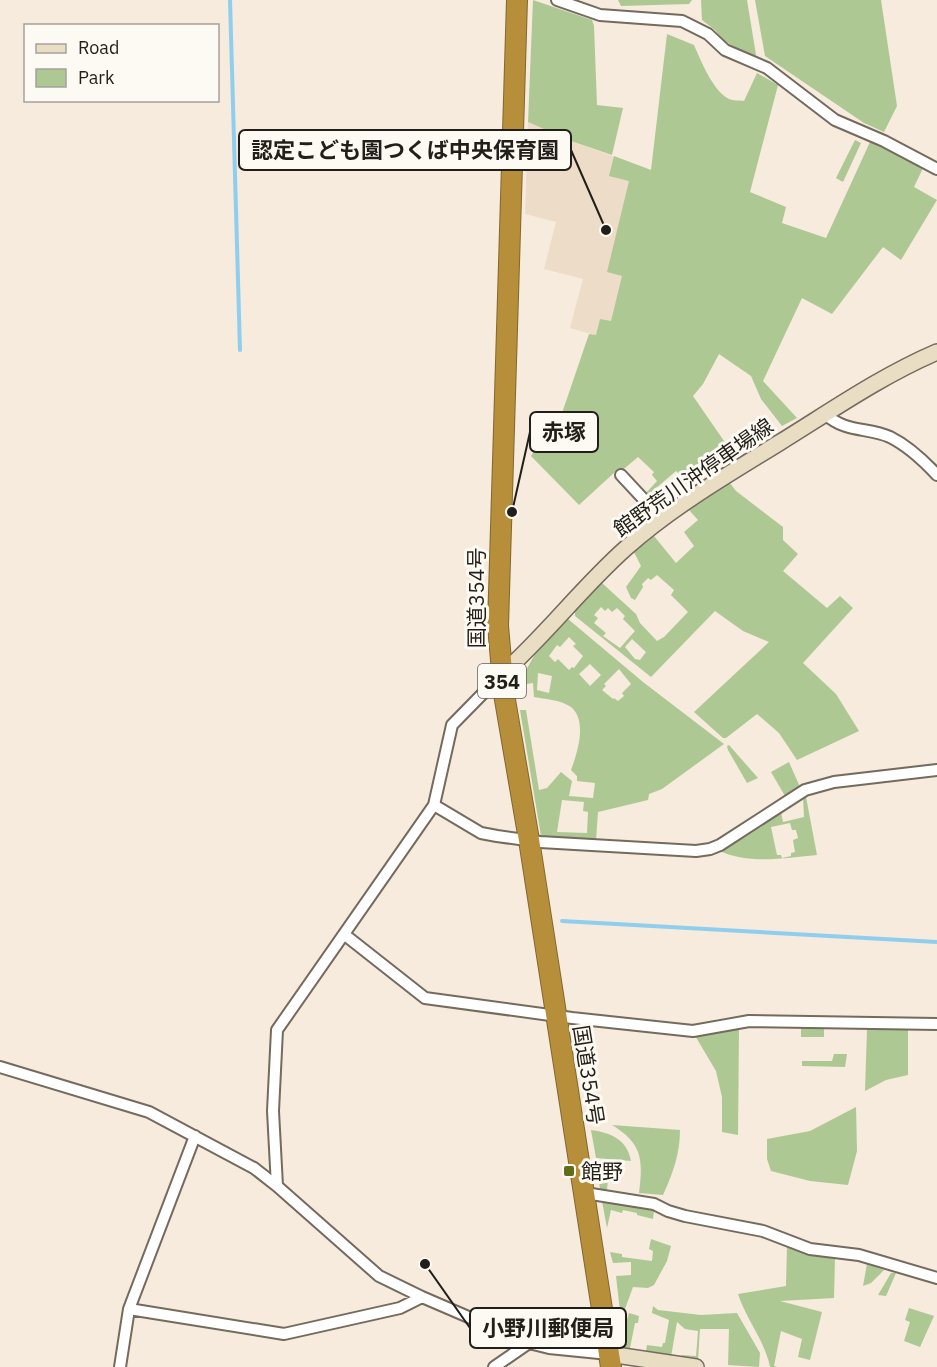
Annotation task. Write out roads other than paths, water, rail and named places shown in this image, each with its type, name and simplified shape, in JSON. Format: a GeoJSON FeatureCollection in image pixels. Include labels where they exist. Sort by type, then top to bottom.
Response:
{"type":"FeatureCollection","features":[{"type":"Feature","properties":{"kind":"highway","name":"国道354号"},"geometry":{"type":"LineString","coordinates":[[517,0],[498,626],[502,674],[610,1361]]}},
{"type":"Feature","properties":{"kind":"main road","name":"館野荒川沖停車場線"},"geometry":{"type":"LineString","coordinates":[[502,674],[619,554],[662,519],[825,414],[891,375],[937,352]]}},
{"type":"Feature","properties":{"kind":"main road"},"geometry":{"type":"LineString","coordinates":[[610,1361],[696,1367]]}},
{"type":"Feature","properties":{"kind":"street"},"geometry":{"type":"LineString","coordinates":[[557,0],[600,15],[682,21],[708,34],[725,50],[767,68],[836,120],[893,145],[937,169]]}},
{"type":"Feature","properties":{"kind":"street"},"geometry":{"type":"LineString","coordinates":[[825,414],[835,422],[853,429],[889,437],[905,447],[937,475]]}},
{"type":"Feature","properties":{"kind":"street"},"geometry":{"type":"LineString","coordinates":[[621,475],[662,519]]}},
{"type":"Feature","properties":{"kind":"street"},"geometry":{"type":"LineString","coordinates":[[277,1186],[273,1111],[277,1030],[434,805],[452,725],[502,674]]}},
{"type":"Feature","properties":{"kind":"street"},"geometry":{"type":"LineString","coordinates":[[434,805],[481,833],[529,840],[696,850],[710,849],[734,836],[805,790],[834,782],[937,770]]}},
{"type":"Feature","properties":{"kind":"street"},"geometry":{"type":"LineString","coordinates":[[345,935],[425,998],[555,1016],[693,1030],[749,1021],[937,1024]]}},
{"type":"Feature","properties":{"kind":"street"},"geometry":{"type":"LineString","coordinates":[[0,1067],[149,1112],[254,1168],[379,1275],[422,1298],[529,1342],[610,1361]]}},
{"type":"Feature","properties":{"kind":"street"},"geometry":{"type":"LineString","coordinates":[[120,1367],[129,1310],[195,1136]]}},
{"type":"Feature","properties":{"kind":"street"},"geometry":{"type":"LineString","coordinates":[[585,1193],[654,1204],[685,1216],[763,1231],[810,1249],[859,1255],[937,1278]]}},
{"type":"Feature","properties":{"kind":"street"},"geometry":{"type":"LineString","coordinates":[[129,1310],[284,1334],[400,1308],[422,1298]]}},
{"type":"Feature","properties":{"kind":"street"},"geometry":{"type":"LineString","coordinates":[[494,1367],[529,1342]]}},
{"type":"Feature","properties":{"kind":"waterway"},"geometry":{"type":"LineString","coordinates":[[230,0],[240,350]]}},
{"type":"Feature","properties":{"kind":"waterway"},"geometry":{"type":"LineString","coordinates":[[562,921],[937,942]]}},
{"type":"Feature","properties":{"kind":"place","name":"認定こども園つくば中央保育園"},"geometry":{"type":"Point","coordinates":[606,230]}},
{"type":"Feature","properties":{"kind":"place","name":"赤塚"},"geometry":{"type":"Point","coordinates":[512,512]}},
{"type":"Feature","properties":{"kind":"place","name":"館野"},"geometry":{"type":"Point","coordinates":[569,1171]}},
{"type":"Feature","properties":{"kind":"place","name":"小野川郵便局"},"geometry":{"type":"Point","coordinates":[425,1264]}}]}
